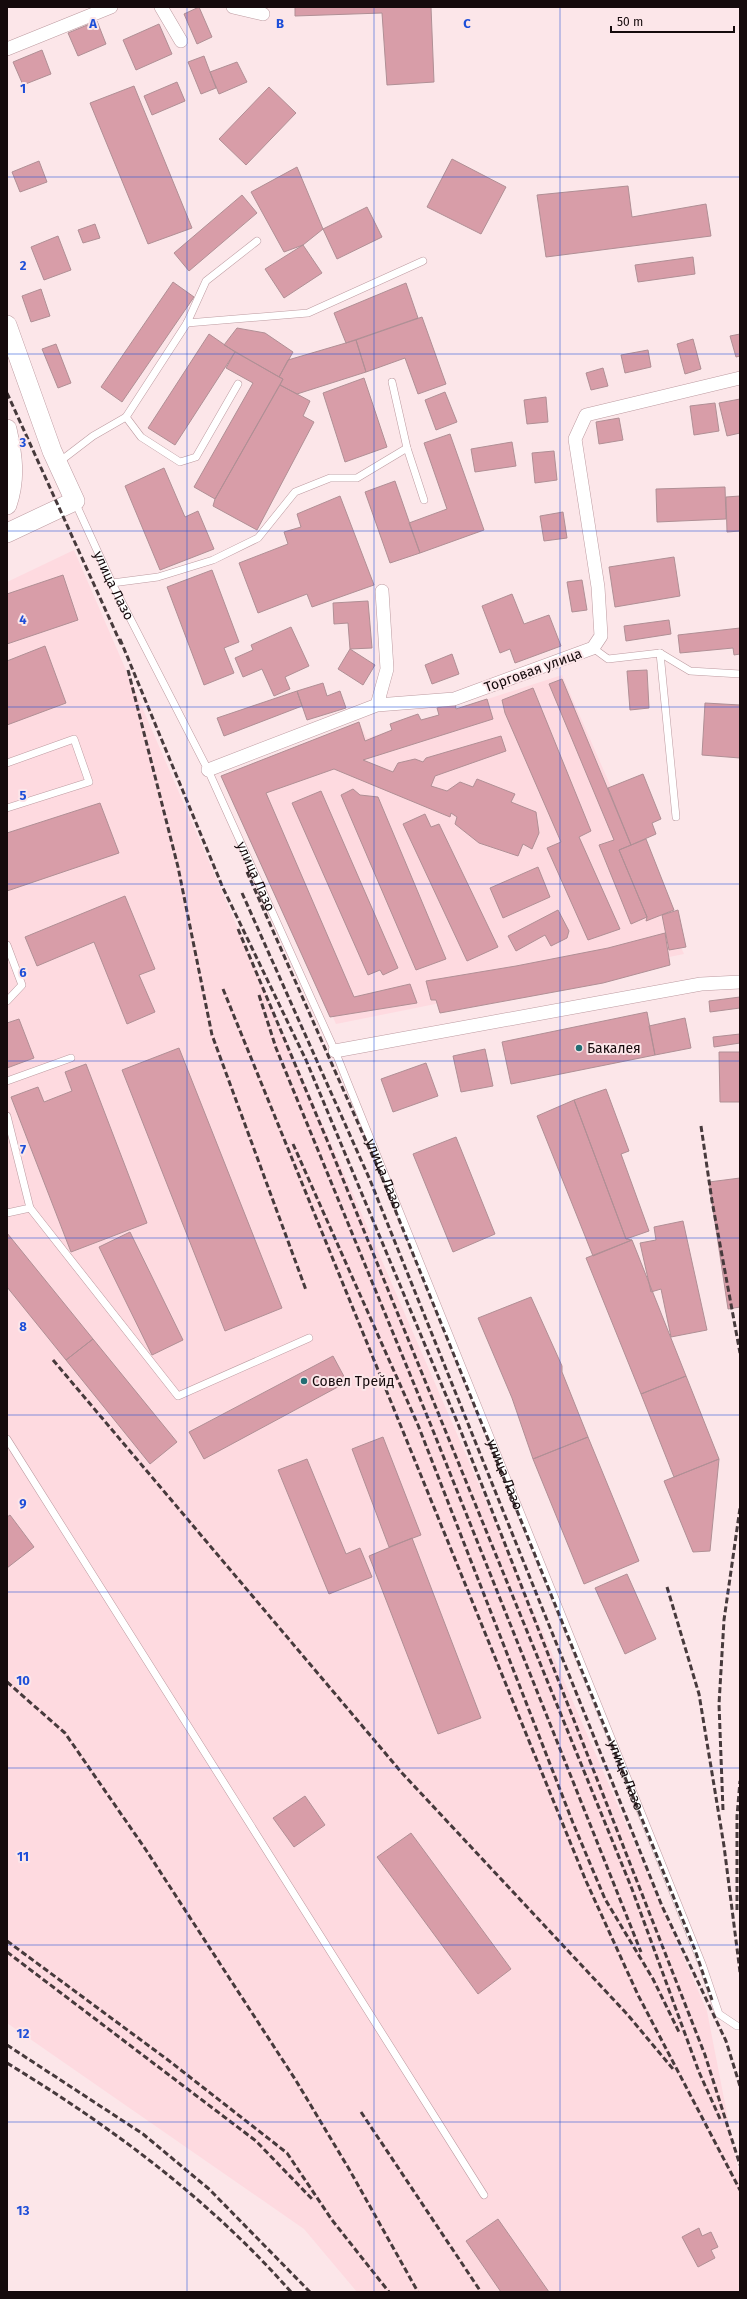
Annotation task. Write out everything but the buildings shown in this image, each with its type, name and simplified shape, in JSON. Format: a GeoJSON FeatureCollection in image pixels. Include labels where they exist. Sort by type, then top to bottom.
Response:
{"type":"FeatureCollection","features":[{"type":"Feature","properties":{"kind":"main road","name":"улица Лазо"},"geometry":{"type":"LineString","coordinates":[[7,325],[57,463],[75,501]]}},
{"type":"Feature","properties":{"kind":"main road"},"geometry":{"type":"LineString","coordinates":[[7,429],[14,461],[12,491],[7,505]]}},
{"type":"Feature","properties":{"kind":"main road"},"geometry":{"type":"LineString","coordinates":[[7,533],[75,501]]}},
{"type":"Feature","properties":{"kind":"street"},"geometry":{"type":"LineString","coordinates":[[7,49],[111,7]]}},
{"type":"Feature","properties":{"kind":"street"},"geometry":{"type":"LineString","coordinates":[[161,7],[181,41]]}},
{"type":"Feature","properties":{"kind":"street"},"geometry":{"type":"LineString","coordinates":[[233,7],[263,14]]}},
{"type":"Feature","properties":{"kind":"street","name":"Торговая улица"},"geometry":{"type":"LineString","coordinates":[[208,770],[377,706],[454,699],[593,648],[601,636],[598,587],[575,438],[586,415],[740,378]]}},
{"type":"Feature","properties":{"kind":"street"},"geometry":{"type":"LineString","coordinates":[[377,706],[387,669],[382,591]]}},
{"type":"Feature","properties":{"kind":"street"},"geometry":{"type":"LineString","coordinates":[[335,1052],[701,984],[740,982]]}},
{"type":"Feature","properties":{"kind":"lane"},"geometry":{"type":"LineString","coordinates":[[57,463],[93,436],[126,417],[187,323],[206,281],[257,241]]}},
{"type":"Feature","properties":{"kind":"lane"},"geometry":{"type":"LineString","coordinates":[[187,323],[308,313],[423,261]]}},
{"type":"Feature","properties":{"kind":"lane"},"geometry":{"type":"LineString","coordinates":[[392,382],[407,448],[424,500]]}},
{"type":"Feature","properties":{"kind":"lane"},"geometry":{"type":"LineString","coordinates":[[126,417],[141,437],[180,462],[196,457],[238,384]]}},
{"type":"Feature","properties":{"kind":"lane"},"geometry":{"type":"LineString","coordinates":[[112,583],[158,577],[213,560],[258,538],[295,492],[330,478],[357,478],[407,448]]}},
{"type":"Feature","properties":{"kind":"lane","name":"улица Лазо"},"geometry":{"type":"LineString","coordinates":[[75,501],[112,583],[208,770],[335,1052],[702,1964],[719,2014],[737,2026],[740,2026]]}},
{"type":"Feature","properties":{"kind":"lane"},"geometry":{"type":"LineString","coordinates":[[593,648],[608,660],[660,653],[690,671],[740,674]]}},
{"type":"Feature","properties":{"kind":"lane"},"geometry":{"type":"LineString","coordinates":[[660,653],[676,817]]}},
{"type":"Feature","properties":{"kind":"lane"},"geometry":{"type":"LineString","coordinates":[[7,763],[74,739],[89,782],[7,808]]}},
{"type":"Feature","properties":{"kind":"lane"},"geometry":{"type":"LineString","coordinates":[[7,945],[22,985],[7,1001]]}},
{"type":"Feature","properties":{"kind":"lane"},"geometry":{"type":"LineString","coordinates":[[7,1081],[72,1058]]}},
{"type":"Feature","properties":{"kind":"lane"},"geometry":{"type":"LineString","coordinates":[[7,1116],[30,1208],[178,1396],[309,1338]]}},
{"type":"Feature","properties":{"kind":"lane"},"geometry":{"type":"LineString","coordinates":[[7,1213],[30,1208]]}},
{"type":"Feature","properties":{"kind":"lane"},"geometry":{"type":"LineString","coordinates":[[7,1439],[484,2195]]}},
{"type":"Feature","properties":{"kind":"shaded area"},"geometry":{"type":"Polygon","coordinates":[[[74,550],[707,2011],[740,2181],[740,2292],[357,2292],[304,2229],[7,2023],[7,582],[74,550]]]}},
{"type":"Feature","properties":{"kind":"shaded area"},"geometry":{"type":"Polygon","coordinates":[[[562,675],[684,954],[336,1024],[223,780],[359,722],[367,738],[562,675]]]}},
{"type":"Feature","properties":{"kind":"railway"},"geometry":{"type":"LineString","coordinates":[[7,393],[121,644]]}},
{"type":"Feature","properties":{"kind":"railway"},"geometry":{"type":"LineString","coordinates":[[120,639],[223,888],[306,1060],[458,1424],[705,2055],[740,2165]]}},
{"type":"Feature","properties":{"kind":"railway"},"geometry":{"type":"LineString","coordinates":[[128,670],[178,867],[212,1035],[306,1290]]}},
{"type":"Feature","properties":{"kind":"railway"},"geometry":{"type":"LineString","coordinates":[[247,872],[381,1175],[695,1950],[712,2000]]}},
{"type":"Feature","properties":{"kind":"railway"},"geometry":{"type":"LineString","coordinates":[[242,893],[370,1180],[662,1906],[726,2041],[740,2086]]}},
{"type":"Feature","properties":{"kind":"railway"},"geometry":{"type":"LineString","coordinates":[[238,929],[327,1140],[632,1889],[699,2072],[721,2121]]}},
{"type":"Feature","properties":{"kind":"railway"},"geometry":{"type":"LineString","coordinates":[[223,989],[586,1881],[638,1995],[740,2190]]}},
{"type":"Feature","properties":{"kind":"railway"},"geometry":{"type":"LineString","coordinates":[[259,995],[276,1048],[430,1423],[641,1952]]}},
{"type":"Feature","properties":{"kind":"railway"},"geometry":{"type":"LineString","coordinates":[[701,1126],[712,1201],[740,1353]]}},
{"type":"Feature","properties":{"kind":"railway"},"geometry":{"type":"LineString","coordinates":[[293,1144],[418,1425],[573,1823],[605,1899],[653,1979],[679,2032]]}},
{"type":"Feature","properties":{"kind":"railway"},"geometry":{"type":"LineString","coordinates":[[53,1360],[402,1773],[627,2014],[673,2069]]}},
{"type":"Feature","properties":{"kind":"railway"},"geometry":{"type":"LineString","coordinates":[[723,1810],[719,1704],[724,1620],[740,1508]]}},
{"type":"Feature","properties":{"kind":"railway"},"geometry":{"type":"LineString","coordinates":[[667,1587],[699,1694],[724,1846],[740,1972]]}},
{"type":"Feature","properties":{"kind":"railway"},"geometry":{"type":"LineString","coordinates":[[7,1682],[65,1733],[146,1850],[295,2079],[349,2169],[418,2292]]}},
{"type":"Feature","properties":{"kind":"railway"},"geometry":{"type":"LineString","coordinates":[[737,1910],[737,1816],[740,1781]]}},
{"type":"Feature","properties":{"kind":"railway"},"geometry":{"type":"LineString","coordinates":[[7,1941],[168,2060],[287,2153],[332,2220],[389,2292]]}},
{"type":"Feature","properties":{"kind":"railway"},"geometry":{"type":"LineString","coordinates":[[7,1952],[256,2141],[313,2200]]}},
{"type":"Feature","properties":{"kind":"railway"},"geometry":{"type":"LineString","coordinates":[[7,2045],[143,2134],[209,2189],[310,2292]]}},
{"type":"Feature","properties":{"kind":"railway"},"geometry":{"type":"LineString","coordinates":[[7,2063],[46,2087],[122,2139],[158,2167],[227,2226],[260,2258],[291,2292]]}},
{"type":"Feature","properties":{"kind":"railway"},"geometry":{"type":"LineString","coordinates":[[361,2112],[481,2292]]}},
{"type":"Feature","properties":{"kind":"place","name":"Бакалея"},"geometry":{"type":"Point","coordinates":[579,1048]}},
{"type":"Feature","properties":{"kind":"place","name":"Совел Трейд"},"geometry":{"type":"Point","coordinates":[304,1381]}}]}
